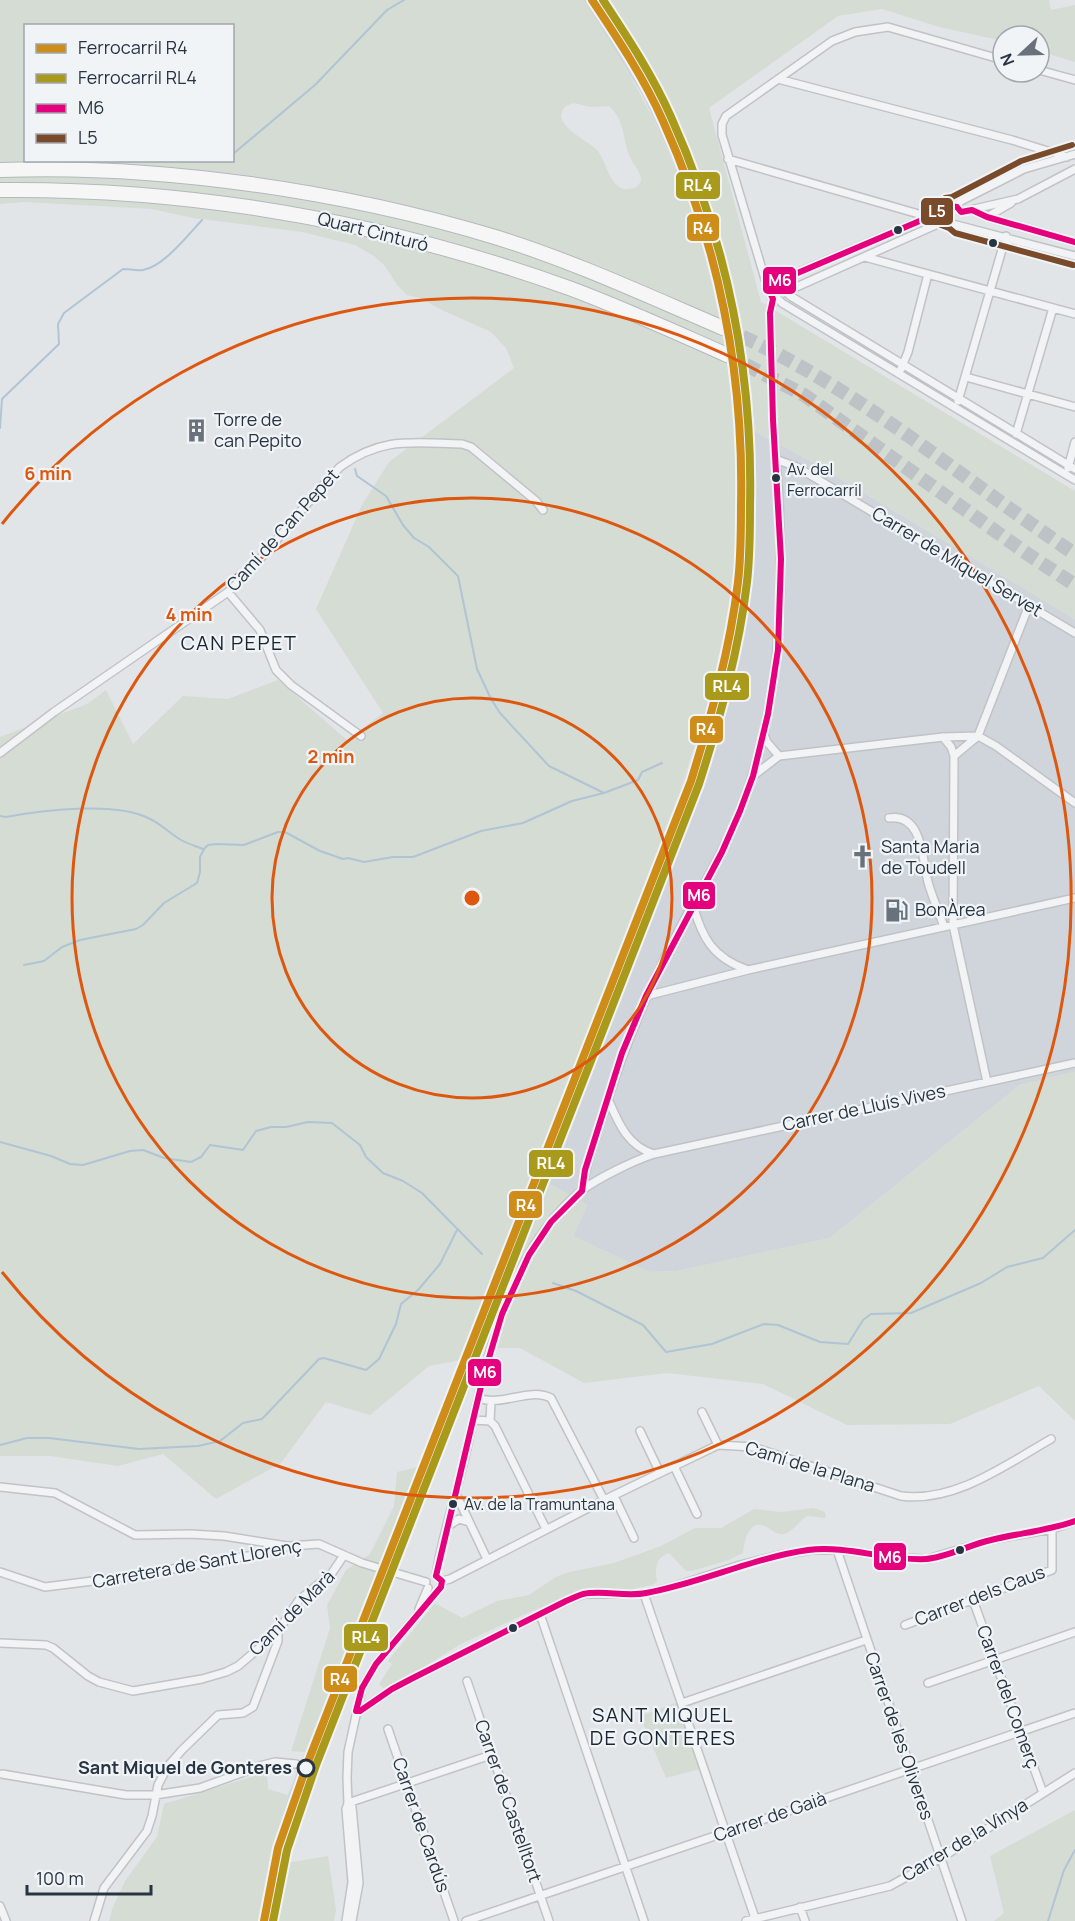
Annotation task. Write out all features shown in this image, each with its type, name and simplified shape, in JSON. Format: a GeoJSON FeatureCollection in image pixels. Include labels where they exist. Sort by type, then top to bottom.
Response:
{"type":"FeatureCollection","features":[{"type":"Feature","properties":{"kind":"highway","name":"Quart Cinturó"},"geometry":{"type":"LineString","coordinates":[[0,170],[93,171],[196,178],[275,189],[399,212],[496,238],[569,263],[723,328]]}},
{"type":"Feature","properties":{"kind":"highway","name":"Quart Cinturó"},"geometry":{"type":"LineString","coordinates":[[0,190],[96,191],[194,199],[286,212],[346,224],[487,261],[569,288],[642,317],[727,355]]}},
{"type":"Feature","properties":{"kind":"street"},"geometry":{"type":"LineString","coordinates":[[991,56],[888,27],[855,32],[832,41],[778,79],[724,120],[722,130],[728,159],[766,283],[775,298],[1075,480]]}},
{"type":"Feature","properties":{"kind":"street"},"geometry":{"type":"LineString","coordinates":[[1051,73],[1075,80]]}},
{"type":"Feature","properties":{"kind":"street"},"geometry":{"type":"LineString","coordinates":[[778,79],[1012,140],[1067,157]]}},
{"type":"Feature","properties":{"kind":"street"},"geometry":{"type":"LineString","coordinates":[[582,1191],[585,1170],[622,1053],[656,975],[722,852],[753,776],[764,735],[778,650],[781,559],[770,313],[775,298],[784,292],[959,218],[958,209],[961,201],[1024,170],[1075,154]]}},
{"type":"Feature","properties":{"kind":"street"},"geometry":{"type":"LineString","coordinates":[[728,159],[1075,256]]}},
{"type":"Feature","properties":{"kind":"street"},"geometry":{"type":"LineString","coordinates":[[987,217],[1075,169]]}},
{"type":"Feature","properties":{"kind":"street"},"geometry":{"type":"LineString","coordinates":[[950,220],[949,206],[972,210],[1018,199]]}},
{"type":"Feature","properties":{"kind":"street"},"geometry":{"type":"LineString","coordinates":[[972,210],[987,217],[1075,242]]}},
{"type":"Feature","properties":{"kind":"street"},"geometry":{"type":"LineString","coordinates":[[766,283],[775,282],[929,217]]}},
{"type":"Feature","properties":{"kind":"street"},"geometry":{"type":"LineString","coordinates":[[955,408],[1006,237]]}},
{"type":"Feature","properties":{"kind":"street"},"geometry":{"type":"LineString","coordinates":[[865,257],[1075,314]]}},
{"type":"Feature","properties":{"kind":"street"},"geometry":{"type":"LineString","coordinates":[[898,374],[908,352],[928,274]]}},
{"type":"Feature","properties":{"kind":"street"},"geometry":{"type":"LineString","coordinates":[[775,282],[784,292],[1072,467]]}},
{"type":"Feature","properties":{"kind":"street"},"geometry":{"type":"LineString","coordinates":[[1016,434],[1053,308]]}},
{"type":"Feature","properties":{"kind":"street"},"geometry":{"type":"LineString","coordinates":[[966,377],[1075,407]]}},
{"type":"Feature","properties":{"kind":"street"},"geometry":{"type":"LineString","coordinates":[[1067,475],[1072,467],[1075,442]]}},
{"type":"Feature","properties":{"kind":"street","name":"Camí de Can Pepet"},"geometry":{"type":"LineString","coordinates":[[0,753],[54,712],[228,592],[254,568],[274,541],[340,467],[353,457],[375,447],[396,443],[462,444],[471,447],[536,501],[543,510]]}},
{"type":"Feature","properties":{"kind":"street","name":"Carrer de Miquel Servet"},"geometry":{"type":"LineString","coordinates":[[775,459],[797,467],[1075,633]]}},
{"type":"Feature","properties":{"kind":"street"},"geometry":{"type":"LineString","coordinates":[[228,592],[260,630],[276,670],[291,686],[361,736]]}},
{"type":"Feature","properties":{"kind":"street"},"geometry":{"type":"LineString","coordinates":[[954,756],[978,736],[1029,605]]}},
{"type":"Feature","properties":{"kind":"street"},"geometry":{"type":"LineString","coordinates":[[764,735],[779,756]]}},
{"type":"Feature","properties":{"kind":"street"},"geometry":{"type":"LineString","coordinates":[[753,776],[779,756],[943,737],[978,736],[996,746],[1075,803]]}},
{"type":"Feature","properties":{"kind":"street"},"geometry":{"type":"LineString","coordinates":[[943,737],[951,747],[954,756],[952,925],[987,1082]]}},
{"type":"Feature","properties":{"kind":"street"},"geometry":{"type":"LineString","coordinates":[[889,819],[899,817],[908,821],[916,833],[928,883],[944,927]]}},
{"type":"Feature","properties":{"kind":"street"},"geometry":{"type":"LineString","coordinates":[[646,996],[748,970],[1075,898]]}},
{"type":"Feature","properties":{"kind":"street"},"geometry":{"type":"LineString","coordinates":[[693,905],[700,930],[711,946],[735,965],[748,970]]}},
{"type":"Feature","properties":{"kind":"street"},"geometry":{"type":"LineString","coordinates":[[656,975],[659,985],[670,989]]}},
{"type":"Feature","properties":{"kind":"street","name":"Carrer de Lluís Vives"},"geometry":{"type":"LineString","coordinates":[[356,1711],[359,1695],[367,1678],[417,1614],[430,1587],[441,1587],[439,1579],[448,1526],[478,1398],[499,1322],[518,1275],[548,1225],[582,1191],[633,1161],[654,1154],[1075,1063]]}},
{"type":"Feature","properties":{"kind":"street"},"geometry":{"type":"LineString","coordinates":[[608,1099],[622,1131],[644,1151],[654,1154]]}},
{"type":"Feature","properties":{"kind":"street"},"geometry":{"type":"LineString","coordinates":[[478,1398],[490,1402],[535,1394],[543,1394],[550,1398],[604,1500]]}},
{"type":"Feature","properties":{"kind":"street"},"geometry":{"type":"LineString","coordinates":[[490,1402],[490,1421],[546,1529]]}},
{"type":"Feature","properties":{"kind":"street"},"geometry":{"type":"LineString","coordinates":[[702,1412],[718,1445]]}},
{"type":"Feature","properties":{"kind":"street"},"geometry":{"type":"LineString","coordinates":[[473,1420],[490,1421]]}},
{"type":"Feature","properties":{"kind":"street"},"geometry":{"type":"LineString","coordinates":[[640,1431],[660,1473]]}},
{"type":"Feature","properties":{"kind":"street","name":"Camí de la Plana"},"geometry":{"type":"LineString","coordinates":[[430,1587],[430,1576],[450,1579],[718,1445],[753,1447],[901,1496],[916,1498],[954,1489],[978,1480],[1051,1439]]}},
{"type":"Feature","properties":{"kind":"street"},"geometry":{"type":"LineString","coordinates":[[674,1466],[697,1514]]}},
{"type":"Feature","properties":{"kind":"street"},"geometry":{"type":"LineString","coordinates":[[0,1487],[55,1493],[135,1535],[224,1536],[289,1546]]}},
{"type":"Feature","properties":{"kind":"street"},"geometry":{"type":"LineString","coordinates":[[456,1494],[487,1559]]}},
{"type":"Feature","properties":{"kind":"street"},"geometry":{"type":"LineString","coordinates":[[614,1496],[634,1538]]}},
{"type":"Feature","properties":{"kind":"street"},"geometry":{"type":"LineString","coordinates":[[448,1526],[459,1519],[469,1522]]}},
{"type":"Feature","properties":{"kind":"street"},"geometry":{"type":"LineString","coordinates":[[346,1921],[352,1882],[346,1778],[348,1752],[356,1711],[360,1711],[392,1689],[584,1594],[644,1594],[780,1555],[812,1550],[837,1550],[927,1559],[990,1540],[1052,1529],[1075,1521]]}},
{"type":"Feature","properties":{"kind":"street","name":"Carrer dels Caus"},"geometry":{"type":"LineString","coordinates":[[905,1625],[1052,1570],[1052,1529]]}},
{"type":"Feature","properties":{"kind":"street","name":"Carretera de Sant Llorenç"},"geometry":{"type":"LineString","coordinates":[[0,1572],[45,1587],[132,1576],[259,1554],[289,1546],[319,1544],[430,1587]]}},
{"type":"Feature","properties":{"kind":"street","name":"Carrer de les Oliveres"},"geometry":{"type":"LineString","coordinates":[[837,1550],[962,1921]]}},
{"type":"Feature","properties":{"kind":"street","name":"Camí de Marà"},"geometry":{"type":"LineString","coordinates":[[0,1643],[46,1645],[88,1676],[112,1686],[133,1691],[202,1680],[238,1666],[278,1631],[299,1600],[332,1572],[344,1555]]}},
{"type":"Feature","properties":{"kind":"street"},"geometry":{"type":"LineString","coordinates":[[644,1594],[755,1918]]}},
{"type":"Feature","properties":{"kind":"street","name":"Carrer del Comerç"},"geometry":{"type":"LineString","coordinates":[[973,1600],[1043,1793]]}},
{"type":"Feature","properties":{"kind":"street"},"geometry":{"type":"LineString","coordinates":[[540,1614],[644,1921]]}},
{"type":"Feature","properties":{"kind":"street"},"geometry":{"type":"LineString","coordinates":[[94,1921],[104,1888],[147,1831],[161,1777],[182,1750],[218,1715],[243,1713],[253,1707],[278,1641],[278,1631]]}},
{"type":"Feature","properties":{"kind":"street"},"geometry":{"type":"LineString","coordinates":[[928,1683],[1075,1632]]}},
{"type":"Feature","properties":{"kind":"street"},"geometry":{"type":"LineString","coordinates":[[682,1703],[866,1640]]}},
{"type":"Feature","properties":{"kind":"street","name":"Carrer de Castelltort"},"geometry":{"type":"LineString","coordinates":[[467,1681],[549,1921]]}},
{"type":"Feature","properties":{"kind":"street","name":"Carrer de Gaià"},"geometry":{"type":"LineString","coordinates":[[466,1921],[1075,1713]]}},
{"type":"Feature","properties":{"kind":"street","name":"Carrer de Cardús"},"geometry":{"type":"LineString","coordinates":[[388,1730],[454,1921]]}},
{"type":"Feature","properties":{"kind":"street"},"geometry":{"type":"LineString","coordinates":[[348,1803],[491,1755]]}},
{"type":"Feature","properties":{"kind":"street"},"geometry":{"type":"LineString","coordinates":[[2,1774],[126,1795],[155,1795],[200,1788],[275,1762],[296,1764]]}},
{"type":"Feature","properties":{"kind":"street","name":"Carrer de la Vinya"},"geometry":{"type":"LineString","coordinates":[[746,1921],[890,1886],[940,1858],[1075,1773]]}},
{"type":"Feature","properties":{"kind":"street"},"geometry":{"type":"LineString","coordinates":[[348,1803],[352,1807],[359,1875],[352,1921]]}},
{"type":"Feature","properties":{"kind":"street"},"geometry":{"type":"LineString","coordinates":[[0,1905],[6,1921]]}},
{"type":"Feature","properties":{"kind":"street"},"geometry":{"type":"LineString","coordinates":[[800,1907],[805,1921]]}},
{"type":"Feature","properties":{"kind":"shaded area"},"geometry":{"type":"Polygon","coordinates":[[[0,0],[583,0],[651,114],[680,181],[704,251],[713,287],[732,391],[739,467],[735,562],[714,677],[698,734],[660,846],[461,1360],[429,1366],[370,1415],[326,1402],[281,1463],[216,1499],[163,1454],[118,1466],[50,1456],[0,1456],[0,737],[87,704],[106,690],[133,744],[183,696],[228,699],[278,680],[347,740],[383,713],[316,609],[362,505],[389,462],[514,368],[506,348],[491,332],[420,298],[407,295],[397,285],[385,266],[374,256],[355,245],[302,232],[193,218],[152,209],[25,202],[0,204],[0,0]],[[573,103],[566,106],[561,118],[568,128],[598,151],[615,184],[626,189],[637,187],[641,181],[640,175],[628,152],[618,118],[609,106],[591,107],[573,103]]]}},
{"type":"Feature","properties":{"kind":"shaded area"},"geometry":{"type":"Polygon","coordinates":[[[583,0],[610,0],[656,72],[683,128],[716,227],[746,343],[756,432],[814,463],[1075,619],[1075,1072],[1020,1085],[830,1238],[677,1271],[649,1272],[573,1236],[587,1205],[546,1182],[485,1348],[396,1563],[327,1741],[310,1792],[308,1792],[286,1863],[277,1921],[258,1921],[269,1861],[288,1795],[461,1360],[480,1304],[540,1161],[613,964],[659,850],[691,760],[724,639],[734,569],[738,505],[737,431],[716,298],[701,239],[672,159],[642,94],[583,0]]]}},
{"type":"Feature","properties":{"kind":"shaded area"},"geometry":{"type":"Polygon","coordinates":[[[610,0],[1049,0],[1051,10],[1075,5],[1075,62],[1051,55],[1051,24],[991,24],[991,38],[939,27],[882,9],[838,16],[709,108],[761,302],[1075,491],[1075,619],[814,463],[756,432],[746,343],[716,227],[683,128],[656,72],[610,0]]]}},
{"type":"Feature","properties":{"kind":"shaded area"},"geometry":{"type":"Polygon","coordinates":[[[1075,1072],[1075,1421],[1039,1386],[950,1424],[847,1425],[763,1384],[667,1373],[584,1383],[520,1348],[485,1348],[546,1182],[587,1205],[573,1236],[649,1272],[677,1271],[830,1238],[1020,1085],[1075,1072]]]}},
{"type":"Feature","properties":{"kind":"shaded area"},"geometry":{"type":"Polygon","coordinates":[[[418,1467],[305,1752],[291,1751],[330,1628],[327,1605],[346,1570],[370,1554],[394,1506],[397,1472],[418,1467]]]}},
{"type":"Feature","properties":{"kind":"shaded area"},"geometry":{"type":"Polygon","coordinates":[[[814,1508],[825,1512],[826,1518],[807,1516],[784,1534],[761,1525],[752,1527],[743,1553],[729,1560],[686,1571],[669,1553],[659,1561],[656,1568],[657,1582],[652,1585],[628,1590],[590,1588],[525,1614],[459,1645],[406,1678],[383,1688],[379,1684],[392,1664],[388,1661],[435,1603],[462,1618],[497,1601],[529,1595],[556,1577],[569,1572],[614,1563],[661,1546],[695,1528],[721,1528],[754,1509],[781,1512],[814,1508]]]}},
{"type":"Feature","properties":{"kind":"shaded area"},"geometry":{"type":"Polygon","coordinates":[[[678,1702],[700,1769],[666,1778],[640,1716],[678,1702]]]}},
{"type":"Feature","properties":{"kind":"shaded area"},"geometry":{"type":"Polygon","coordinates":[[[267,1772],[268,1789],[288,1795],[269,1861],[258,1921],[109,1921],[125,1881],[157,1837],[164,1804],[267,1772]]]}},
{"type":"Feature","properties":{"kind":"shaded area"},"geometry":{"type":"Polygon","coordinates":[[[1075,1810],[1075,1921],[994,1921],[1004,1913],[990,1856],[1075,1810]]]}},
{"type":"Feature","properties":{"kind":"shaded area"},"geometry":{"type":"Polygon","coordinates":[[[328,1856],[336,1910],[334,1921],[277,1921],[286,1863],[328,1856]]]}},
{"type":"Feature","properties":{"kind":"waterway"},"geometry":{"type":"LineString","coordinates":[[234,153],[315,85],[387,10],[404,0]]}},
{"type":"Feature","properties":{"kind":"waterway"},"geometry":{"type":"LineString","coordinates":[[0,428],[2,399],[59,344],[58,324],[64,313],[123,269],[143,270],[159,263],[175,250],[202,220]]}},
{"type":"Feature","properties":{"kind":"waterway"},"geometry":{"type":"LineString","coordinates":[[355,469],[357,476],[386,496],[403,525],[414,538],[429,547],[458,576],[477,669],[491,699],[500,713],[549,766],[604,793],[638,780],[642,772],[662,763]]}},
{"type":"Feature","properties":{"kind":"waterway"},"geometry":{"type":"LineString","coordinates":[[24,965],[44,961],[62,947],[80,940],[136,929],[143,925],[164,903],[197,883],[200,857],[208,845],[244,845],[278,832],[285,832],[320,851],[343,859],[364,862],[393,857],[413,857],[481,831],[523,823],[572,801],[604,793]]}},
{"type":"Feature","properties":{"kind":"waterway"},"geometry":{"type":"LineString","coordinates":[[0,816],[77,809],[132,812],[151,819],[181,840],[203,849]]}},
{"type":"Feature","properties":{"kind":"waterway"},"geometry":{"type":"LineString","coordinates":[[0,1142],[51,1156],[70,1164],[83,1165],[130,1151],[143,1150],[164,1158],[191,1162],[201,1157],[210,1145],[243,1150],[256,1131],[308,1122],[332,1123],[360,1145],[366,1157],[383,1173],[403,1181],[422,1193],[482,1254]]}},
{"type":"Feature","properties":{"kind":"waterway"},"geometry":{"type":"LineString","coordinates":[[0,1445],[27,1438],[49,1438],[139,1449],[198,1446],[220,1441],[243,1423],[262,1419],[319,1359],[324,1358],[366,1370],[379,1359],[396,1324],[401,1304],[418,1290],[440,1264],[457,1230]]}},
{"type":"Feature","properties":{"kind":"waterway"},"geometry":{"type":"LineString","coordinates":[[553,1283],[576,1291],[643,1325],[666,1352],[712,1344],[764,1324],[778,1325],[820,1342],[848,1344],[863,1320],[871,1314],[911,1313],[981,1283],[1007,1267],[1043,1258],[1075,1230]]}},
{"type":"Feature","properties":{"kind":"waterway"},"geometry":{"type":"LineString","coordinates":[[1048,1921],[1064,1870],[1075,1850]]}},
{"type":"Feature","properties":{"kind":"tunnel"},"geometry":{"type":"LineString","coordinates":[[723,328],[770,350],[860,403],[1075,554]]}},
{"type":"Feature","properties":{"kind":"tunnel"},"geometry":{"type":"LineString","coordinates":[[727,355],[804,395],[1029,555],[1075,585]]}},
{"type":"Feature","properties":{"kind":"rail line","name":"R4"},"geometry":{"type":"LineString","coordinates":[[264,1921],[278,1848],[308,1762],[691,781],[719,683],[735,607],[741,534],[741,455],[738,406],[724,309],[713,261],[682,167],[656,105],[621,44],[592,0]]}},
{"type":"Feature","properties":{"kind":"rail line","name":"RL4"},"geometry":{"type":"LineString","coordinates":[[273,1921],[287,1850],[316,1765],[699,784],[728,684],[744,607],[750,524],[747,405],[741,355],[721,258],[690,163],[671,117],[648,72],[603,0]]}},
{"type":"Feature","properties":{"kind":"transit line","name":"L5"},"geometry":{"type":"LineString","coordinates":[[1072,145],[1021,161],[952,197],[945,198],[936,213],[941,225],[955,233],[1073,265]]}},
{"type":"Feature","properties":{"kind":"transit line","name":"M6"},"geometry":{"type":"LineString","coordinates":[[582,1191],[585,1170],[622,1053],[646,996],[722,852],[740,811],[753,776],[768,714],[778,650],[781,559],[773,420],[770,313],[773,299],[767,286],[929,217],[946,212],[951,206],[957,207],[961,212],[972,210],[987,217],[1075,242]]}},
{"type":"Feature","properties":{"kind":"transit line","name":"M6"},"geometry":{"type":"LineString","coordinates":[[436,1576],[483,1378],[502,1314],[529,1255],[551,1222],[582,1191]]}},
{"type":"Feature","properties":{"kind":"transit line","name":"M6"},"geometry":{"type":"LineString","coordinates":[[356,1711],[360,1711],[411,1679],[583,1594],[631,1594],[667,1589],[767,1559],[808,1550],[838,1550],[911,1559],[934,1558],[983,1542],[1075,1521]]}},
{"type":"Feature","properties":{"kind":"transit line","name":"M6"},"geometry":{"type":"LineString","coordinates":[[356,1711],[362,1688],[376,1664],[441,1587],[442,1581],[436,1576]]}},
{"type":"Feature","properties":{"kind":"place","name":"Torre de can Pepito"},"geometry":{"type":"Point","coordinates":[196,430]}},
{"type":"Feature","properties":{"kind":"place","name":"Av. del Ferrocarril"},"geometry":{"type":"Point","coordinates":[776,478]}},
{"type":"Feature","properties":{"kind":"place","name":"Santa Maria de Toudell"},"geometry":{"type":"Point","coordinates":[863,857]}},
{"type":"Feature","properties":{"kind":"place","name":"BonÀrea"},"geometry":{"type":"Point","coordinates":[897,910]}},
{"type":"Feature","properties":{"kind":"place","name":"Av. de la Tramuntana"},"geometry":{"type":"Point","coordinates":[453,1504]}},
{"type":"Feature","properties":{"kind":"place","name":"Sant Miquel de Gonteres"},"geometry":{"type":"Point","coordinates":[306,1768]}},
{"type":"Feature","properties":{"kind":"district","name":"CAN PEPET"},"geometry":{"type":"Point","coordinates":[239,643]}},
{"type":"Feature","properties":{"kind":"district","name":"SANT MIQUEL DE GONTERES"},"geometry":{"type":"Point","coordinates":[663,1726]}}]}
